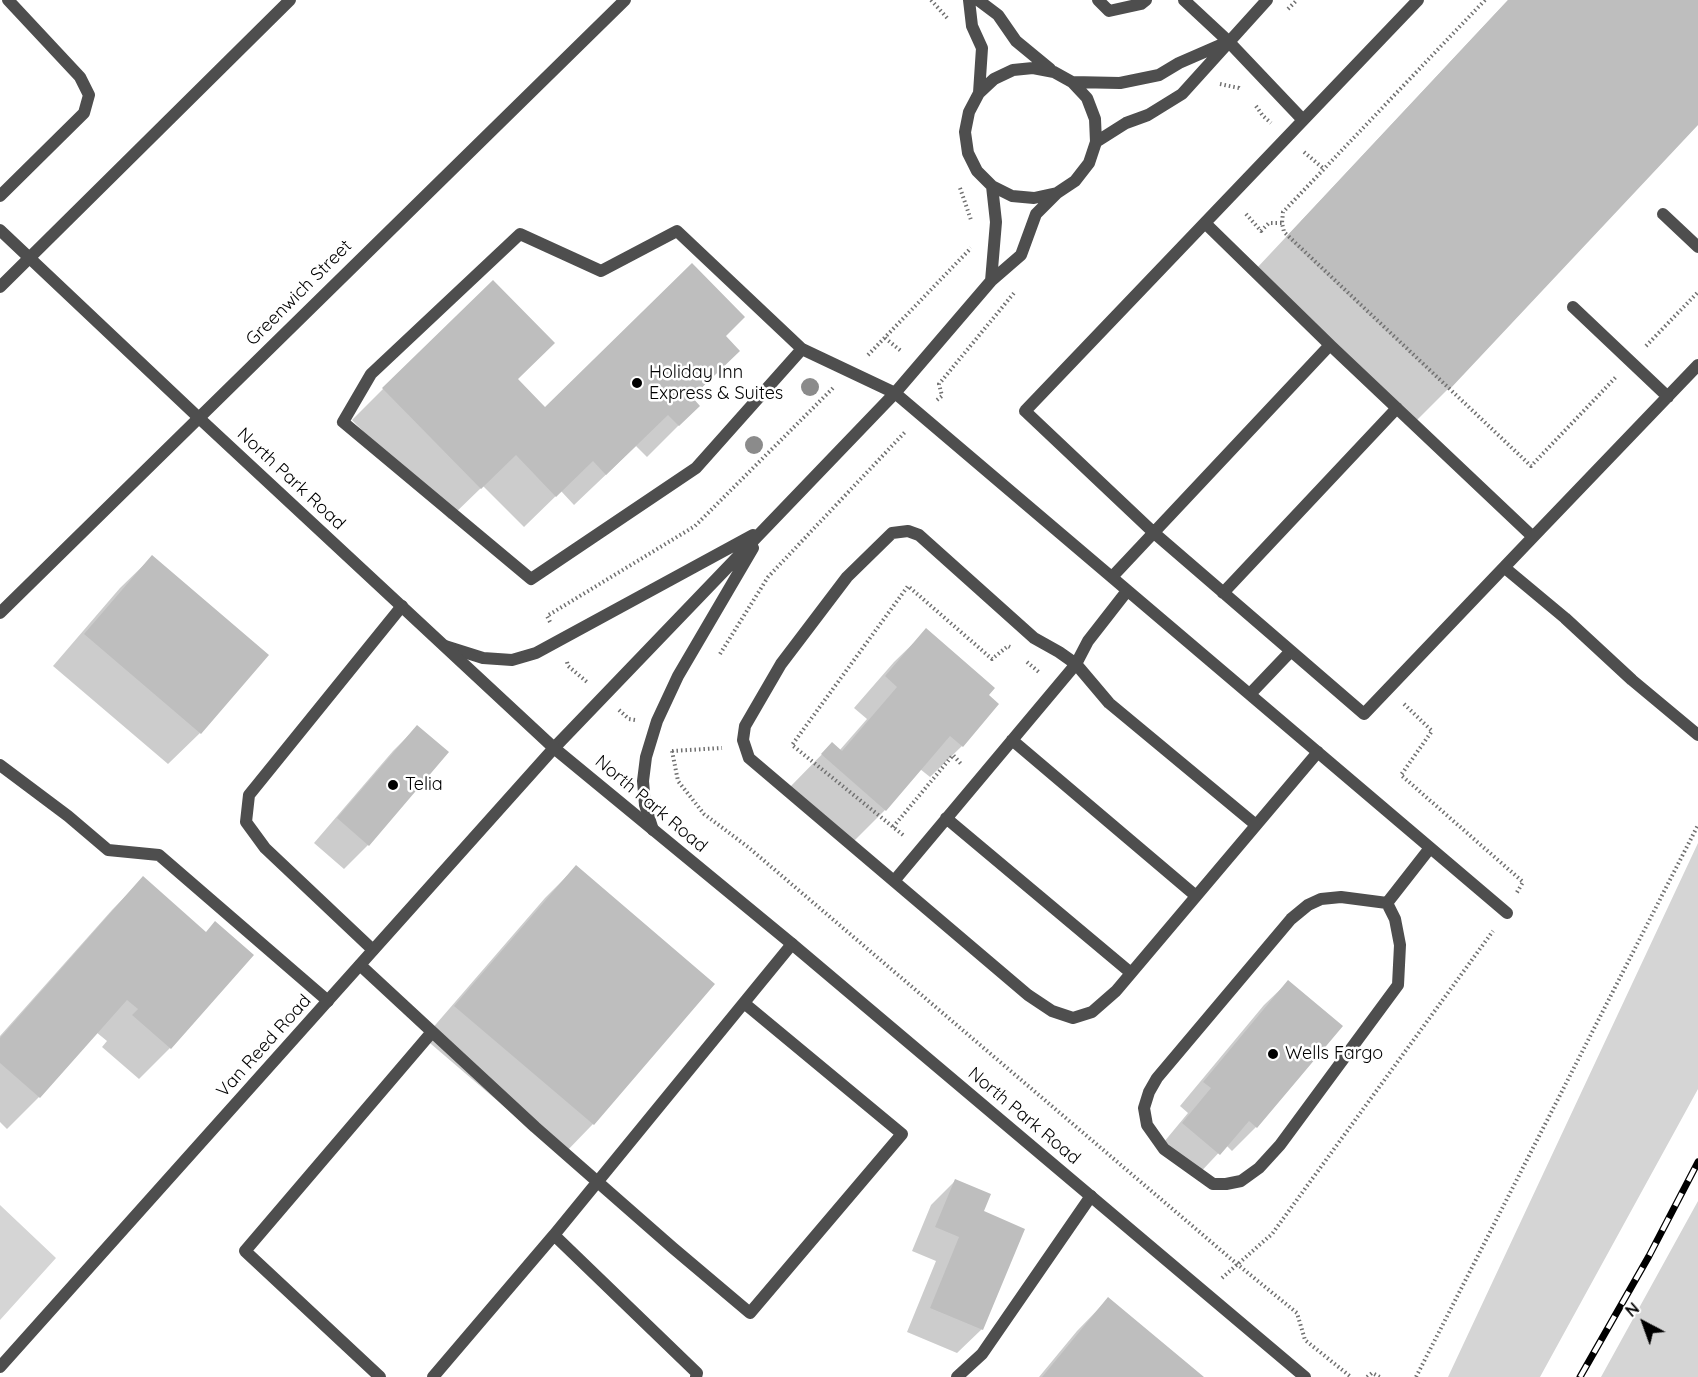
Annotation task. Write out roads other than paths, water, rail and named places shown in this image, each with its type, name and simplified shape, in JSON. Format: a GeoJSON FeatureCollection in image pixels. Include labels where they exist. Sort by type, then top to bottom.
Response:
{"type":"FeatureCollection","features":[{"type":"Feature","properties":{"kind":"street"},"geometry":{"type":"LineString","coordinates":[[0,196],[84,113],[88,95],[80,77],[8,0]]}},
{"type":"Feature","properties":{"kind":"street"},"geometry":{"type":"LineString","coordinates":[[0,287],[290,0]]}},
{"type":"Feature","properties":{"kind":"street","name":"Greenwich Street"},"geometry":{"type":"LineString","coordinates":[[0,613],[625,0]]}},
{"type":"Feature","properties":{"kind":"street"},"geometry":{"type":"LineString","coordinates":[[969,0],[972,26],[982,48],[979,93]]}},
{"type":"Feature","properties":{"kind":"street"},"geometry":{"type":"LineString","coordinates":[[653,830],[645,805],[644,782],[646,757],[656,725],[678,676],[764,529],[895,393],[991,281],[1021,255],[1036,214],[1056,193],[1075,181],[1089,163],[1096,142],[1095,119],[1086,98],[1072,82],[1054,72],[1016,41],[998,15],[978,0]]}},
{"type":"Feature","properties":{"kind":"street"},"geometry":{"type":"LineString","coordinates":[[1098,0],[1109,11],[1142,4],[1146,0]]}},
{"type":"Feature","properties":{"kind":"street"},"geometry":{"type":"LineString","coordinates":[[1184,0],[1228,41],[1303,120]]}},
{"type":"Feature","properties":{"kind":"street"},"geometry":{"type":"LineString","coordinates":[[1096,142],[1126,123],[1148,115],[1182,94],[1267,0]]}},
{"type":"Feature","properties":{"kind":"street"},"geometry":{"type":"LineString","coordinates":[[1418,0],[1025,411],[1154,532],[1364,714],[1698,365]]}},
{"type":"Feature","properties":{"kind":"street"},"geometry":{"type":"LineString","coordinates":[[1072,82],[1120,83],[1159,75],[1179,63],[1228,41]]}},
{"type":"Feature","properties":{"kind":"street"},"geometry":{"type":"LineString","coordinates":[[1054,72],[1033,68],[1012,70],[994,79],[979,93],[969,112],[965,132],[969,153],[977,171],[992,186],[1012,196],[1035,198],[1056,193]]}},
{"type":"Feature","properties":{"kind":"street"},"geometry":{"type":"LineString","coordinates":[[991,281],[996,222],[992,186]]}},
{"type":"Feature","properties":{"kind":"street"},"geometry":{"type":"LineString","coordinates":[[1663,214],[1698,247]]}},
{"type":"Feature","properties":{"kind":"street"},"geometry":{"type":"LineString","coordinates":[[1205,223],[1533,537]]}},
{"type":"Feature","properties":{"kind":"street","name":"North Park Road"},"geometry":{"type":"LineString","coordinates":[[0,230],[554,748],[792,944],[1305,1377]]}},
{"type":"Feature","properties":{"kind":"street"},"geometry":{"type":"LineString","coordinates":[[802,350],[696,468],[531,579],[343,422],[371,374],[520,234],[601,271],[677,231],[802,350],[895,393],[1507,913]]}},
{"type":"Feature","properties":{"kind":"street"},"geometry":{"type":"LineString","coordinates":[[1573,307],[1668,397]]}},
{"type":"Feature","properties":{"kind":"street"},"geometry":{"type":"LineString","coordinates":[[1112,577],[1330,345]]}},
{"type":"Feature","properties":{"kind":"street"},"geometry":{"type":"LineString","coordinates":[[1223,593],[1397,408]]}},
{"type":"Feature","properties":{"kind":"street"},"geometry":{"type":"LineString","coordinates":[[445,646],[483,658],[512,660],[536,653],[764,529]]}},
{"type":"Feature","properties":{"kind":"street","name":"Van Reed Road"},"geometry":{"type":"LineString","coordinates":[[0,1367],[554,748],[764,529]]}},
{"type":"Feature","properties":{"kind":"street"},"geometry":{"type":"LineString","coordinates":[[1256,825],[1109,703],[1076,664],[1034,638],[919,536],[908,531],[892,533],[847,578],[781,664],[745,726],[743,740],[749,758],[1028,995],[1052,1011],[1073,1018],[1092,1012],[1116,991],[1318,752]]}},
{"type":"Feature","properties":{"kind":"street"},"geometry":{"type":"LineString","coordinates":[[1505,568],[1698,735]]}},
{"type":"Feature","properties":{"kind":"street"},"geometry":{"type":"LineString","coordinates":[[894,880],[1076,664],[1088,640],[1127,591]]}},
{"type":"Feature","properties":{"kind":"street"},"geometry":{"type":"LineString","coordinates":[[373,950],[265,848],[246,822],[249,795],[402,606]]}},
{"type":"Feature","properties":{"kind":"street"},"geometry":{"type":"LineString","coordinates":[[1250,694],[1291,651]]}},
{"type":"Feature","properties":{"kind":"street"},"geometry":{"type":"LineString","coordinates":[[1012,740],[1196,896]]}},
{"type":"Feature","properties":{"kind":"street"},"geometry":{"type":"LineString","coordinates":[[0,765],[68,816],[108,850],[159,855],[328,1001]]}},
{"type":"Feature","properties":{"kind":"street"},"geometry":{"type":"LineString","coordinates":[[946,818],[1131,974]]}},
{"type":"Feature","properties":{"kind":"street"},"geometry":{"type":"LineString","coordinates":[[1388,903],[1430,848]]}},
{"type":"Feature","properties":{"kind":"street"},"geometry":{"type":"LineString","coordinates":[[1341,897],[1388,903],[1395,919],[1400,945],[1398,985],[1281,1145],[1259,1168],[1241,1181],[1226,1184],[1213,1184],[1164,1149],[1147,1125],[1144,1108],[1149,1092],[1158,1078],[1291,919],[1321,898],[1341,897]]}},
{"type":"Feature","properties":{"kind":"street"},"geometry":{"type":"LineString","coordinates":[[433,1377],[598,1182],[792,944]]}},
{"type":"Feature","properties":{"kind":"street"},"geometry":{"type":"LineString","coordinates":[[360,965],[535,1127],[750,1313],[902,1134],[744,1003]]}},
{"type":"Feature","properties":{"kind":"street"},"geometry":{"type":"LineString","coordinates":[[380,1377],[245,1251],[432,1032]]}},
{"type":"Feature","properties":{"kind":"street"},"geometry":{"type":"LineString","coordinates":[[957,1377],[982,1354],[1091,1196]]}},
{"type":"Feature","properties":{"kind":"street"},"geometry":{"type":"LineString","coordinates":[[554,1235],[697,1372],[696,1377]]}},
{"type":"Feature","properties":{"kind":"railway"},"geometry":{"type":"LineString","coordinates":[[1580,1377],[1649,1256],[1698,1162]]}},
{"type":"Feature","properties":{"kind":"place","name":"Holiday Inn Express & Suites"},"geometry":{"type":"Point","coordinates":[637,383]}},
{"type":"Feature","properties":{"kind":"place","name":"Telia"},"geometry":{"type":"Point","coordinates":[393,785]}},
{"type":"Feature","properties":{"kind":"place","name":"Wells Fargo"},"geometry":{"type":"Point","coordinates":[1273,1054]}}]}
